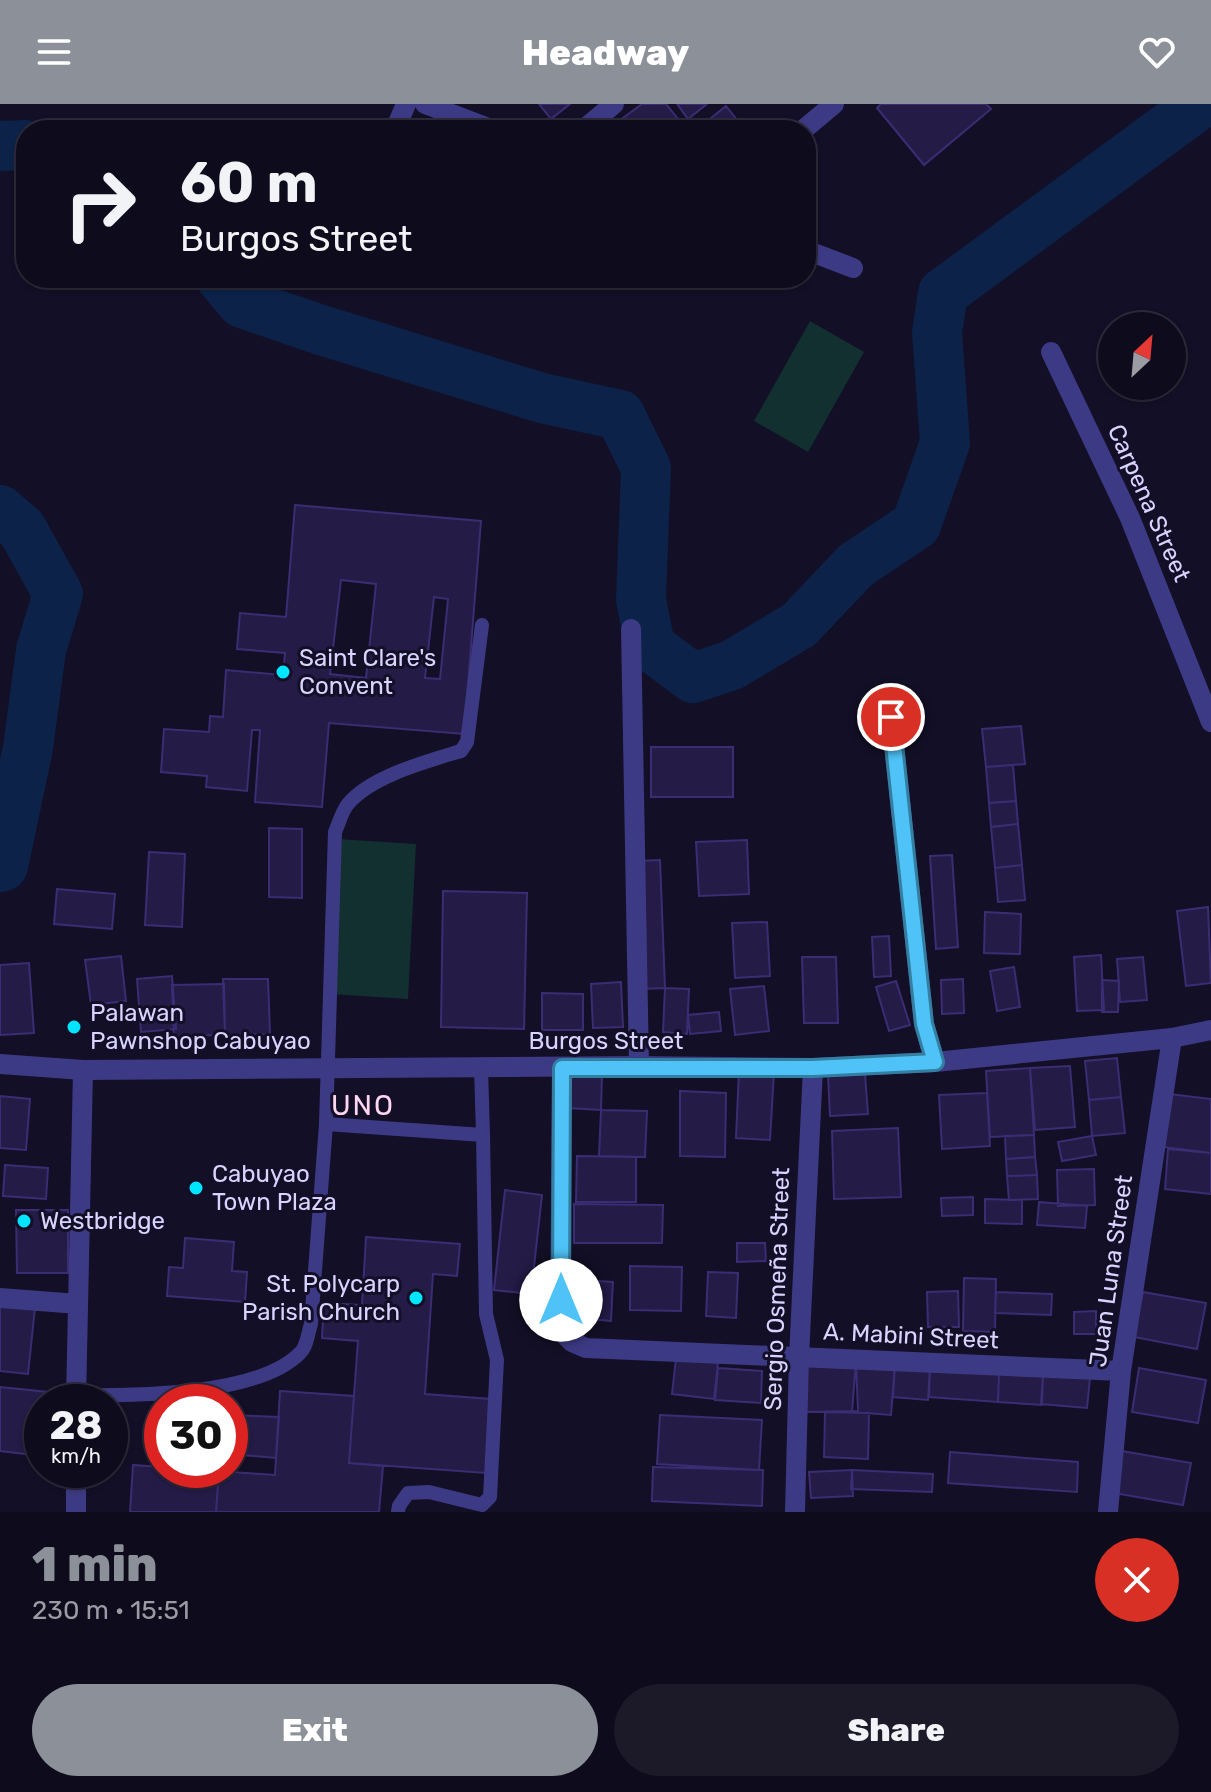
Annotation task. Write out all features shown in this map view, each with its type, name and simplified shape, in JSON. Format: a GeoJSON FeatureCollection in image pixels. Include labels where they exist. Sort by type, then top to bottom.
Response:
{"type":"FeatureCollection","features":[{"type":"Feature","properties":{"kind":"street"},"geometry":{"type":"LineString","coordinates":[[425,104],[467,120]]}},
{"type":"Feature","properties":{"kind":"street"},"geometry":{"type":"LineString","coordinates":[[595,120],[614,104]]}},
{"type":"Feature","properties":{"kind":"street"},"geometry":{"type":"LineString","coordinates":[[815,120],[834,104]]}},
{"type":"Feature","properties":{"kind":"street"},"geometry":{"type":"LineString","coordinates":[[816,254],[853,268]]}},
{"type":"Feature","properties":{"kind":"street","name":"Carpena Street"},"geometry":{"type":"LineString","coordinates":[[1051,352],[1204,681],[1211,722]]}},
{"type":"Feature","properties":{"kind":"street"},"geometry":{"type":"LineString","coordinates":[[631,629],[639,1066]]}},
{"type":"Feature","properties":{"kind":"street"},"geometry":{"type":"LineString","coordinates":[[891,717],[924,1024],[935,1062]]}},
{"type":"Feature","properties":{"kind":"street","name":"Burgos Street"},"geometry":{"type":"LineString","coordinates":[[0,1064],[83,1070],[639,1066],[813,1068],[935,1062],[1172,1038],[1211,1030]]}},
{"type":"Feature","properties":{"kind":"street","name":"Juan Luna Street"},"geometry":{"type":"LineString","coordinates":[[1108,1512],[1121,1371],[1172,1038]]}},
{"type":"Feature","properties":{"kind":"street","name":"A. Mabini Street"},"geometry":{"type":"LineString","coordinates":[[562,1068],[560,1330],[572,1342],[586,1348],[1121,1371]]}},
{"type":"Feature","properties":{"kind":"street","name":"Sergio Osmeña Street"},"geometry":{"type":"LineString","coordinates":[[795,1512],[813,1068]]}},
{"type":"Feature","properties":{"kind":"street"},"geometry":{"type":"LineString","coordinates":[[76,1384],[83,1070]]}},
{"type":"Feature","properties":{"kind":"street"},"geometry":{"type":"LineString","coordinates":[[0,1298],[78,1304]]}},
{"type":"Feature","properties":{"kind":"street"},"geometry":{"type":"LineString","coordinates":[[76,1488],[76,1512]]}},
{"type":"Feature","properties":{"kind":"lane"},"geometry":{"type":"LineString","coordinates":[[128,1397],[201,1390],[280,1368],[303,1351],[311,1324],[326,1124],[335,832],[348,804],[376,783],[407,768],[461,751],[467,742],[482,625]]}},
{"type":"Feature","properties":{"kind":"lane"},"geometry":{"type":"LineString","coordinates":[[398,1512],[408,1493],[429,1492],[482,1505],[490,1497],[497,1360],[486,1314],[481,1068]]}},
{"type":"Feature","properties":{"kind":"lane"},"geometry":{"type":"LineString","coordinates":[[326,1124],[483,1135]]}},
{"type":"Feature","properties":{"kind":"green space"},"geometry":{"type":"Polygon","coordinates":[[[810,321],[864,352],[808,452],[754,421],[810,321]]]}},
{"type":"Feature","properties":{"kind":"green space"},"geometry":{"type":"Polygon","coordinates":[[[338,839],[416,844],[408,999],[330,994],[338,839]]]}},
{"type":"Feature","properties":{"kind":"building"},"geometry":{"type":"Polygon","coordinates":[[[539,104],[570,104],[551,119],[539,104]]]}},
{"type":"Feature","properties":{"kind":"building"},"geometry":{"type":"Polygon","coordinates":[[[642,104],[666,104],[679,120],[625,120],[623,118],[642,104]]]}},
{"type":"Feature","properties":{"kind":"building"},"geometry":{"type":"Polygon","coordinates":[[[677,104],[707,104],[688,119],[677,104]]]}},
{"type":"Feature","properties":{"kind":"building"},"geometry":{"type":"Polygon","coordinates":[[[881,104],[986,104],[991,109],[924,165],[877,108],[881,104]]]}},
{"type":"Feature","properties":{"kind":"building"},"geometry":{"type":"Polygon","coordinates":[[[726,106],[737,120],[708,120],[726,106]]]}},
{"type":"Feature","properties":{"kind":"building"},"geometry":{"type":"Polygon","coordinates":[[[295,505],[481,521],[464,734],[329,723],[322,807],[255,802],[260,730],[252,730],[247,791],[206,787],[207,776],[161,772],[164,729],[209,732],[210,716],[223,717],[226,670],[283,675],[285,653],[237,649],[240,613],[286,617],[295,505]],[[341,580],[330,674],[366,678],[376,584],[341,580]],[[434,597],[425,678],[440,679],[448,599],[434,597]]]}},
{"type":"Feature","properties":{"kind":"building"},"geometry":{"type":"Polygon","coordinates":[[[1021,726],[1025,764],[986,767],[982,729],[1021,726]]]}},
{"type":"Feature","properties":{"kind":"building"},"geometry":{"type":"Polygon","coordinates":[[[651,747],[733,747],[733,797],[651,797],[651,747]]]}},
{"type":"Feature","properties":{"kind":"building"},"geometry":{"type":"Polygon","coordinates":[[[1013,765],[1016,801],[989,803],[986,767],[1013,765]]]}},
{"type":"Feature","properties":{"kind":"building"},"geometry":{"type":"Polygon","coordinates":[[[1016,801],[1018,824],[991,827],[989,803],[1016,801]]]}},
{"type":"Feature","properties":{"kind":"building"},"geometry":{"type":"Polygon","coordinates":[[[1018,824],[1022,865],[995,868],[991,827],[1018,824]]]}},
{"type":"Feature","properties":{"kind":"building"},"geometry":{"type":"Polygon","coordinates":[[[269,828],[302,829],[302,898],[269,897],[269,828]]]}},
{"type":"Feature","properties":{"kind":"building"},"geometry":{"type":"Polygon","coordinates":[[[747,840],[749,894],[699,896],[696,842],[747,840]]]}},
{"type":"Feature","properties":{"kind":"building"},"geometry":{"type":"Polygon","coordinates":[[[149,852],[185,854],[182,927],[145,925],[149,852]]]}},
{"type":"Feature","properties":{"kind":"building"},"geometry":{"type":"Polygon","coordinates":[[[952,855],[958,947],[936,949],[930,856],[952,855]]]}},
{"type":"Feature","properties":{"kind":"building"},"geometry":{"type":"Polygon","coordinates":[[[660,860],[665,988],[642,989],[637,861],[660,860]]]}},
{"type":"Feature","properties":{"kind":"building"},"geometry":{"type":"Polygon","coordinates":[[[1022,865],[1025,900],[998,902],[995,868],[1022,865]]]}},
{"type":"Feature","properties":{"kind":"building"},"geometry":{"type":"Polygon","coordinates":[[[57,889],[115,894],[112,929],[54,924],[57,889]]]}},
{"type":"Feature","properties":{"kind":"building"},"geometry":{"type":"Polygon","coordinates":[[[443,891],[527,893],[524,1029],[441,1027],[443,891]]]}},
{"type":"Feature","properties":{"kind":"building"},"geometry":{"type":"Polygon","coordinates":[[[1208,907],[1211,983],[1186,986],[1177,911],[1208,907]]]}},
{"type":"Feature","properties":{"kind":"building"},"geometry":{"type":"Polygon","coordinates":[[[985,912],[1021,914],[1020,954],[984,953],[985,912]]]}},
{"type":"Feature","properties":{"kind":"building"},"geometry":{"type":"Polygon","coordinates":[[[767,922],[770,976],[735,978],[732,923],[767,922]]]}},
{"type":"Feature","properties":{"kind":"building"},"geometry":{"type":"Polygon","coordinates":[[[889,936],[891,976],[874,977],[872,937],[889,936]]]}},
{"type":"Feature","properties":{"kind":"building"},"geometry":{"type":"Polygon","coordinates":[[[1101,955],[1104,1010],[1077,1011],[1074,957],[1101,955]]]}},
{"type":"Feature","properties":{"kind":"building"},"geometry":{"type":"Polygon","coordinates":[[[121,956],[126,1001],[91,1005],[85,960],[121,956]]]}},
{"type":"Feature","properties":{"kind":"building"},"geometry":{"type":"Polygon","coordinates":[[[802,957],[836,957],[838,1023],[804,1023],[802,957]]]}},
{"type":"Feature","properties":{"kind":"building"},"geometry":{"type":"Polygon","coordinates":[[[1143,957],[1147,1000],[1120,1002],[1117,959],[1143,957]]]}},
{"type":"Feature","properties":{"kind":"building"},"geometry":{"type":"Polygon","coordinates":[[[29,963],[34,1033],[0,1035],[0,965],[29,963]]]}},
{"type":"Feature","properties":{"kind":"building"},"geometry":{"type":"Polygon","coordinates":[[[1014,967],[1020,1007],[997,1011],[990,971],[1014,967]]]}},
{"type":"Feature","properties":{"kind":"building"},"geometry":{"type":"Polygon","coordinates":[[[172,976],[176,1029],[141,1032],[137,979],[172,976]]]}},
{"type":"Feature","properties":{"kind":"building"},"geometry":{"type":"Polygon","coordinates":[[[223,979],[268,979],[270,1034],[225,1035],[223,979]]]}},
{"type":"Feature","properties":{"kind":"building"},"geometry":{"type":"Polygon","coordinates":[[[963,979],[964,1013],[942,1014],[941,980],[963,979]]]}},
{"type":"Feature","properties":{"kind":"building"},"geometry":{"type":"Polygon","coordinates":[[[1102,980],[1119,981],[1118,1012],[1102,1012],[1102,980]]]}},
{"type":"Feature","properties":{"kind":"building"},"geometry":{"type":"Polygon","coordinates":[[[896,981],[910,1025],[889,1031],[876,987],[896,981]]]}},
{"type":"Feature","properties":{"kind":"building"},"geometry":{"type":"Polygon","coordinates":[[[621,982],[623,1027],[593,1028],[591,984],[621,982]]]}},
{"type":"Feature","properties":{"kind":"building"},"geometry":{"type":"Polygon","coordinates":[[[224,984],[225,1035],[174,1036],[172,985],[224,984]]]}},
{"type":"Feature","properties":{"kind":"building"},"geometry":{"type":"Polygon","coordinates":[[[764,986],[769,1031],[735,1035],[730,989],[764,986]]]}},
{"type":"Feature","properties":{"kind":"building"},"geometry":{"type":"Polygon","coordinates":[[[665,988],[689,989],[687,1034],[663,1032],[665,988]]]}},
{"type":"Feature","properties":{"kind":"building"},"geometry":{"type":"Polygon","coordinates":[[[542,993],[583,994],[583,1030],[542,1030],[542,993]]]}},
{"type":"Feature","properties":{"kind":"building"},"geometry":{"type":"Polygon","coordinates":[[[719,1012],[721,1031],[690,1034],[688,1015],[719,1012]]]}},
{"type":"Feature","properties":{"kind":"building"},"geometry":{"type":"Polygon","coordinates":[[[1117,1058],[1121,1097],[1089,1100],[1085,1061],[1117,1058]]]}},
{"type":"Feature","properties":{"kind":"building"},"geometry":{"type":"Polygon","coordinates":[[[1070,1066],[1075,1127],[1035,1130],[1030,1068],[1070,1066]]]}},
{"type":"Feature","properties":{"kind":"building"},"geometry":{"type":"Polygon","coordinates":[[[1030,1068],[1034,1135],[990,1137],[986,1071],[1030,1068]]]}},
{"type":"Feature","properties":{"kind":"building"},"geometry":{"type":"Polygon","coordinates":[[[739,1070],[774,1072],[770,1140],[736,1138],[739,1070]]]}},
{"type":"Feature","properties":{"kind":"building"},"geometry":{"type":"Polygon","coordinates":[[[569,1072],[602,1073],[601,1110],[568,1108],[569,1072]]]}},
{"type":"Feature","properties":{"kind":"building"},"geometry":{"type":"Polygon","coordinates":[[[865,1074],[868,1114],[830,1116],[828,1075],[865,1074]]]}},
{"type":"Feature","properties":{"kind":"building"},"geometry":{"type":"Polygon","coordinates":[[[680,1091],[726,1093],[725,1157],[680,1156],[680,1091]]]}},
{"type":"Feature","properties":{"kind":"building"},"geometry":{"type":"Polygon","coordinates":[[[987,1093],[990,1146],[942,1149],[939,1095],[987,1093]]]}},
{"type":"Feature","properties":{"kind":"building"},"geometry":{"type":"Polygon","coordinates":[[[1169,1094],[1211,1099],[1211,1153],[1163,1147],[1169,1094]]]}},
{"type":"Feature","properties":{"kind":"building"},"geometry":{"type":"Polygon","coordinates":[[[0,1096],[30,1099],[26,1150],[0,1148],[0,1096]]]}},
{"type":"Feature","properties":{"kind":"building"},"geometry":{"type":"Polygon","coordinates":[[[1121,1097],[1125,1133],[1092,1136],[1089,1100],[1121,1097]]]}},
{"type":"Feature","properties":{"kind":"building"},"geometry":{"type":"Polygon","coordinates":[[[601,1110],[647,1111],[645,1157],[599,1156],[601,1110]]]}},
{"type":"Feature","properties":{"kind":"building"},"geometry":{"type":"Polygon","coordinates":[[[898,1128],[901,1197],[834,1199],[832,1131],[898,1128]]]}},
{"type":"Feature","properties":{"kind":"building"},"geometry":{"type":"Polygon","coordinates":[[[1034,1135],[1035,1157],[1006,1159],[1005,1136],[1034,1135]]]}},
{"type":"Feature","properties":{"kind":"building"},"geometry":{"type":"Polygon","coordinates":[[[1092,1136],[1096,1155],[1062,1161],[1058,1142],[1092,1136]]]}},
{"type":"Feature","properties":{"kind":"building"},"geometry":{"type":"Polygon","coordinates":[[[1168,1149],[1211,1153],[1211,1194],[1165,1189],[1168,1149]]]}},
{"type":"Feature","properties":{"kind":"building"},"geometry":{"type":"Polygon","coordinates":[[[577,1156],[636,1157],[636,1202],[576,1202],[577,1156]]]}},
{"type":"Feature","properties":{"kind":"building"},"geometry":{"type":"Polygon","coordinates":[[[1035,1157],[1037,1175],[1007,1176],[1006,1159],[1035,1157]]]}},
{"type":"Feature","properties":{"kind":"building"},"geometry":{"type":"Polygon","coordinates":[[[5,1165],[48,1168],[46,1199],[3,1196],[5,1165]]]}},
{"type":"Feature","properties":{"kind":"building"},"geometry":{"type":"Polygon","coordinates":[[[1094,1169],[1095,1205],[1058,1206],[1057,1170],[1094,1169]]]}},
{"type":"Feature","properties":{"kind":"building"},"geometry":{"type":"Polygon","coordinates":[[[1037,1175],[1038,1199],[1009,1200],[1007,1176],[1037,1175]]]}},
{"type":"Feature","properties":{"kind":"building"},"geometry":{"type":"Polygon","coordinates":[[[505,1190],[542,1195],[531,1294],[494,1290],[505,1190]]]}},
{"type":"Feature","properties":{"kind":"building"},"geometry":{"type":"Polygon","coordinates":[[[973,1197],[973,1215],[942,1216],[941,1198],[973,1197]]]}},
{"type":"Feature","properties":{"kind":"building"},"geometry":{"type":"Polygon","coordinates":[[[985,1199],[1022,1200],[1022,1224],[985,1223],[985,1199]]]}},
{"type":"Feature","properties":{"kind":"building"},"geometry":{"type":"Polygon","coordinates":[[[1039,1202],[1087,1206],[1085,1228],[1037,1225],[1039,1202]]]}},
{"type":"Feature","properties":{"kind":"building"},"geometry":{"type":"Polygon","coordinates":[[[574,1204],[663,1205],[662,1243],[574,1243],[574,1204]]]}},
{"type":"Feature","properties":{"kind":"building"},"geometry":{"type":"Polygon","coordinates":[[[16,1210],[68,1210],[68,1273],[17,1273],[16,1210]]]}},
{"type":"Feature","properties":{"kind":"building"},"geometry":{"type":"Polygon","coordinates":[[[366,1237],[460,1244],[457,1276],[433,1274],[425,1394],[491,1399],[486,1473],[349,1463],[358,1341],[322,1338],[324,1303],[362,1305],[366,1237]]]}},
{"type":"Feature","properties":{"kind":"building"},"geometry":{"type":"Polygon","coordinates":[[[185,1238],[234,1242],[232,1271],[247,1272],[245,1302],[167,1296],[169,1267],[183,1268],[185,1238]]]}},
{"type":"Feature","properties":{"kind":"building"},"geometry":{"type":"Polygon","coordinates":[[[737,1243],[765,1243],[766,1261],[737,1262],[737,1243]]]}},
{"type":"Feature","properties":{"kind":"building"},"geometry":{"type":"Polygon","coordinates":[[[630,1266],[682,1267],[681,1311],[630,1310],[630,1266]]]}},
{"type":"Feature","properties":{"kind":"building"},"geometry":{"type":"Polygon","coordinates":[[[708,1272],[738,1273],[736,1318],[706,1316],[708,1272]]]}},
{"type":"Feature","properties":{"kind":"building"},"geometry":{"type":"Polygon","coordinates":[[[964,1278],[996,1279],[995,1332],[963,1331],[964,1278]]]}},
{"type":"Feature","properties":{"kind":"building"},"geometry":{"type":"Polygon","coordinates":[[[581,1280],[613,1282],[611,1321],[578,1318],[581,1280]]]}},
{"type":"Feature","properties":{"kind":"building"},"geometry":{"type":"Polygon","coordinates":[[[958,1291],[959,1327],[928,1327],[927,1292],[958,1291]]]}},
{"type":"Feature","properties":{"kind":"building"},"geometry":{"type":"Polygon","coordinates":[[[996,1292],[1052,1294],[1051,1315],[995,1313],[996,1292]]]}},
{"type":"Feature","properties":{"kind":"building"},"geometry":{"type":"Polygon","coordinates":[[[1143,1292],[1206,1303],[1197,1349],[1134,1337],[1143,1292]]]}},
{"type":"Feature","properties":{"kind":"building"},"geometry":{"type":"Polygon","coordinates":[[[0,1304],[35,1308],[28,1374],[0,1371],[0,1304]]]}},
{"type":"Feature","properties":{"kind":"building"},"geometry":{"type":"Polygon","coordinates":[[[1096,1311],[1096,1334],[1074,1334],[1074,1312],[1096,1311]]]}},
{"type":"Feature","properties":{"kind":"building"},"geometry":{"type":"Polygon","coordinates":[[[676,1358],[718,1363],[714,1399],[672,1394],[676,1358]]]}},
{"type":"Feature","properties":{"kind":"building"},"geometry":{"type":"Polygon","coordinates":[[[856,1361],[895,1364],[891,1415],[852,1412],[856,1361]]]}},
{"type":"Feature","properties":{"kind":"building"},"geometry":{"type":"Polygon","coordinates":[[[856,1361],[858,1411],[806,1412],[805,1363],[856,1361]]]}},
{"type":"Feature","properties":{"kind":"building"},"geometry":{"type":"Polygon","coordinates":[[[895,1364],[930,1367],[928,1400],[893,1397],[895,1364]]]}},
{"type":"Feature","properties":{"kind":"building"},"geometry":{"type":"Polygon","coordinates":[[[930,1367],[999,1371],[998,1402],[929,1397],[930,1367]]]}},
{"type":"Feature","properties":{"kind":"building"},"geometry":{"type":"Polygon","coordinates":[[[718,1368],[762,1371],[761,1403],[715,1400],[718,1368]]]}},
{"type":"Feature","properties":{"kind":"building"},"geometry":{"type":"Polygon","coordinates":[[[1139,1368],[1206,1380],[1198,1423],[1132,1412],[1139,1368]]]}},
{"type":"Feature","properties":{"kind":"building"},"geometry":{"type":"Polygon","coordinates":[[[999,1371],[1043,1374],[1042,1405],[998,1402],[999,1371]]]}},
{"type":"Feature","properties":{"kind":"building"},"geometry":{"type":"Polygon","coordinates":[[[1043,1374],[1090,1378],[1087,1408],[1041,1404],[1043,1374]]]}},
{"type":"Feature","properties":{"kind":"building"},"geometry":{"type":"Polygon","coordinates":[[[0,1387],[24,1390],[24,1454],[0,1451],[0,1387]]]}},
{"type":"Feature","properties":{"kind":"building"},"geometry":{"type":"Polygon","coordinates":[[[280,1391],[354,1396],[349,1463],[383,1466],[379,1512],[216,1512],[218,1488],[248,1488],[248,1473],[275,1475],[280,1391]]]}},
{"type":"Feature","properties":{"kind":"building"},"geometry":{"type":"Polygon","coordinates":[[[825,1412],[869,1413],[868,1459],[824,1457],[825,1412]]]}},
{"type":"Feature","properties":{"kind":"building"},"geometry":{"type":"Polygon","coordinates":[[[660,1415],[762,1420],[759,1470],[657,1464],[660,1415]]]}},
{"type":"Feature","properties":{"kind":"building"},"geometry":{"type":"Polygon","coordinates":[[[248,1416],[279,1417],[276,1458],[248,1456],[248,1416]]]}},
{"type":"Feature","properties":{"kind":"building"},"geometry":{"type":"Polygon","coordinates":[[[1122,1451],[1191,1463],[1183,1505],[1114,1493],[1122,1451]]]}},
{"type":"Feature","properties":{"kind":"building"},"geometry":{"type":"Polygon","coordinates":[[[950,1452],[1078,1462],[1077,1492],[948,1483],[950,1452]]]}},
{"type":"Feature","properties":{"kind":"building"},"geometry":{"type":"Polygon","coordinates":[[[133,1465],[144,1466],[144,1488],[218,1488],[216,1512],[130,1512],[133,1465]]]}},
{"type":"Feature","properties":{"kind":"building"},"geometry":{"type":"Polygon","coordinates":[[[653,1467],[763,1470],[762,1506],[652,1501],[653,1467]]]}},
{"type":"Feature","properties":{"kind":"building"},"geometry":{"type":"Polygon","coordinates":[[[852,1470],[933,1474],[932,1492],[851,1489],[852,1470]]]}},
{"type":"Feature","properties":{"kind":"building"},"geometry":{"type":"Polygon","coordinates":[[[852,1470],[853,1496],[811,1498],[809,1472],[852,1470]]]}},
{"type":"Feature","properties":{"kind":"waterway"},"geometry":{"type":"LineString","coordinates":[[229,288],[242,303],[321,330],[542,398],[620,415],[646,468],[641,599],[650,646],[693,678],[732,665],[799,625],[856,565],[916,525],[945,443],[937,332],[943,293],[1200,104]]}},
{"type":"Feature","properties":{"kind":"waterway"},"geometry":{"type":"LineString","coordinates":[[0,146],[16,145]]}},
{"type":"Feature","properties":{"kind":"waterway"},"geometry":{"type":"LineString","coordinates":[[0,510],[22,529],[58,594],[41,650],[28,748],[3,866],[0,867]]}},
{"type":"Feature","properties":{"kind":"place","name":"Saint Clare's Convent"},"geometry":{"type":"Point","coordinates":[283,672]}},
{"type":"Feature","properties":{"kind":"place","name":"Palawan Pawnshop Cabuyao"},"geometry":{"type":"Point","coordinates":[74,1027]}},
{"type":"Feature","properties":{"kind":"place","name":"Cabuyao Town Plaza"},"geometry":{"type":"Point","coordinates":[196,1188]}},
{"type":"Feature","properties":{"kind":"place","name":"Westbridge"},"geometry":{"type":"Point","coordinates":[24,1221]}},
{"type":"Feature","properties":{"kind":"place","name":"St. Polycarp Parish Church"},"geometry":{"type":"Point","coordinates":[416,1298]}},
{"type":"Feature","properties":{"kind":"district","name":"UNO"},"geometry":{"type":"Point","coordinates":[363,1105]}},
{"type":"Feature","properties":{"kind":"route"},"geometry":{"type":"LineString","coordinates":[[561,1300],[562,1068],[813,1068],[935,1062],[924,1024],[891,717]]}}]}
